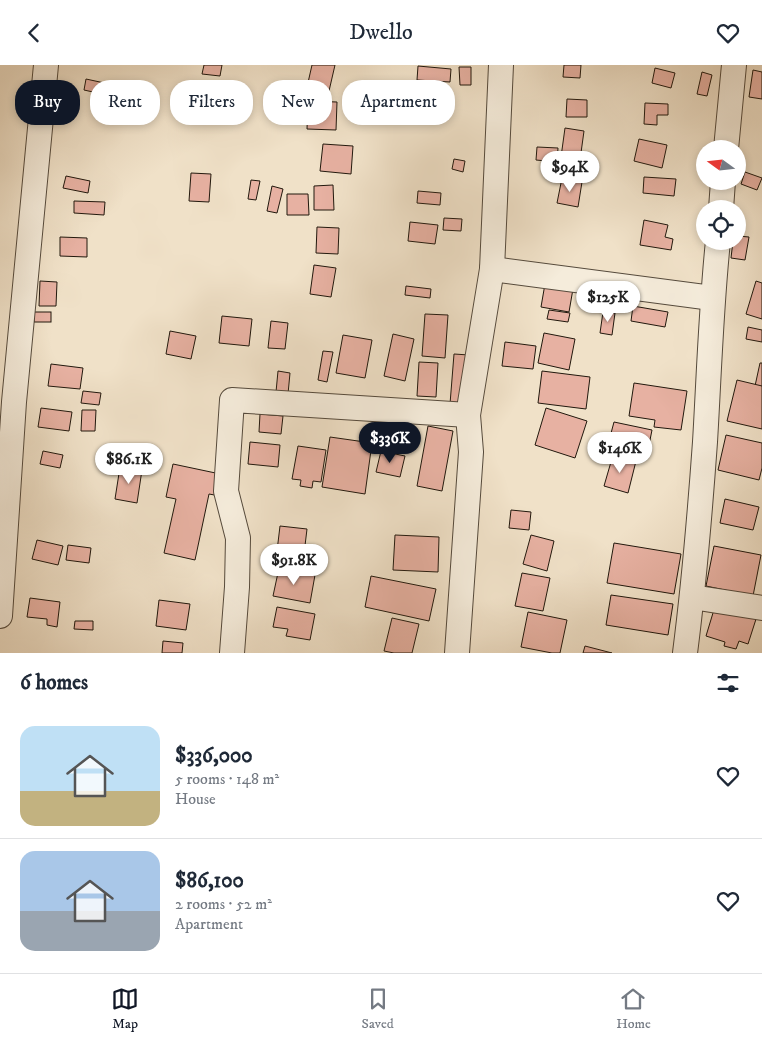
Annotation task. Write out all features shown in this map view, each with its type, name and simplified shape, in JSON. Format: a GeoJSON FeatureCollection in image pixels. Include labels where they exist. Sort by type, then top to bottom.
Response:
{"type":"FeatureCollection","features":[{"type":"Feature","properties":{"kind":"street"},"geometry":{"type":"LineString","coordinates":[[0,616],[14,402],[46,65]]}},
{"type":"Feature","properties":{"kind":"street"},"geometry":{"type":"LineString","coordinates":[[457,653],[471,452],[468,415],[492,269],[501,65]]}},
{"type":"Feature","properties":{"kind":"street"},"geometry":{"type":"LineString","coordinates":[[727,140],[734,65]]}},
{"type":"Feature","properties":{"kind":"street"},"geometry":{"type":"LineString","coordinates":[[686,653],[705,441],[712,298],[717,250]]}},
{"type":"Feature","properties":{"kind":"street"},"geometry":{"type":"LineString","coordinates":[[492,269],[712,298]]}},
{"type":"Feature","properties":{"kind":"street"},"geometry":{"type":"LineString","coordinates":[[232,653],[237,587],[238,538],[226,491],[232,400],[468,415]]}},
{"type":"Feature","properties":{"kind":"street"},"geometry":{"type":"LineString","coordinates":[[692,597],[762,608]]}},
{"type":"Feature","properties":{"kind":"building"},"geometry":{"type":"Polygon","coordinates":[[[204,65],[222,65],[220,76],[202,74],[204,65]]]}},
{"type":"Feature","properties":{"kind":"building"},"geometry":{"type":"Polygon","coordinates":[[[312,65],[335,65],[332,80],[309,80],[312,65]]]}},
{"type":"Feature","properties":{"kind":"building"},"geometry":{"type":"Polygon","coordinates":[[[564,65],[581,65],[580,78],[563,77],[564,65]]]}},
{"type":"Feature","properties":{"kind":"building"},"geometry":{"type":"Polygon","coordinates":[[[418,66],[451,69],[450,80],[417,80],[418,66]]]}},
{"type":"Feature","properties":{"kind":"building"},"geometry":{"type":"Polygon","coordinates":[[[459,67],[471,67],[471,85],[460,85],[459,67]]]}},
{"type":"Feature","properties":{"kind":"building"},"geometry":{"type":"Polygon","coordinates":[[[655,68],[675,73],[671,88],[652,83],[655,68]]]}},
{"type":"Feature","properties":{"kind":"building"},"geometry":{"type":"Polygon","coordinates":[[[753,70],[762,72],[762,99],[749,97],[753,70]]]}},
{"type":"Feature","properties":{"kind":"building"},"geometry":{"type":"Polygon","coordinates":[[[702,72],[712,75],[707,96],[697,94],[702,72]]]}},
{"type":"Feature","properties":{"kind":"building"},"geometry":{"type":"Polygon","coordinates":[[[86,79],[91,80],[90,91],[84,90],[86,79]]]}},
{"type":"Feature","properties":{"kind":"building"},"geometry":{"type":"Polygon","coordinates":[[[567,99],[587,100],[587,117],[566,117],[567,99]]]}},
{"type":"Feature","properties":{"kind":"building"},"geometry":{"type":"Polygon","coordinates":[[[332,102],[337,102],[336,130],[307,129],[307,125],[332,125],[332,102]]]}},
{"type":"Feature","properties":{"kind":"building"},"geometry":{"type":"Polygon","coordinates":[[[645,103],[668,104],[668,115],[657,115],[657,125],[644,124],[645,103]]]}},
{"type":"Feature","properties":{"kind":"building"},"geometry":{"type":"Polygon","coordinates":[[[565,128],[584,131],[580,160],[561,157],[565,128]]]}},
{"type":"Feature","properties":{"kind":"building"},"geometry":{"type":"Polygon","coordinates":[[[639,139],[667,145],[662,168],[634,161],[639,139]]]}},
{"type":"Feature","properties":{"kind":"building"},"geometry":{"type":"Polygon","coordinates":[[[323,144],[353,146],[351,174],[320,171],[323,144]]]}},
{"type":"Feature","properties":{"kind":"building"},"geometry":{"type":"Polygon","coordinates":[[[537,147],[558,148],[557,162],[536,160],[537,147]]]}},
{"type":"Feature","properties":{"kind":"building"},"geometry":{"type":"Polygon","coordinates":[[[454,159],[465,161],[463,172],[452,169],[454,159]]]}},
{"type":"Feature","properties":{"kind":"building"},"geometry":{"type":"Polygon","coordinates":[[[746,172],[762,178],[757,190],[746,186],[746,172]]]}},
{"type":"Feature","properties":{"kind":"building"},"geometry":{"type":"Polygon","coordinates":[[[191,173],[211,174],[209,202],[189,201],[191,173]]]}},
{"type":"Feature","properties":{"kind":"building"},"geometry":{"type":"Polygon","coordinates":[[[66,176],[90,181],[88,193],[63,188],[66,176]]]}},
{"type":"Feature","properties":{"kind":"building"},"geometry":{"type":"Polygon","coordinates":[[[644,177],[676,179],[674,196],[643,193],[644,177]]]}},
{"type":"Feature","properties":{"kind":"building"},"geometry":{"type":"Polygon","coordinates":[[[562,178],[582,182],[578,207],[557,203],[562,178]]]}},
{"type":"Feature","properties":{"kind":"building"},"geometry":{"type":"Polygon","coordinates":[[[251,180],[260,181],[256,200],[248,199],[251,180]]]}},
{"type":"Feature","properties":{"kind":"building"},"geometry":{"type":"Polygon","coordinates":[[[333,185],[334,210],[314,210],[314,186],[333,185]]]}},
{"type":"Feature","properties":{"kind":"building"},"geometry":{"type":"Polygon","coordinates":[[[272,186],[283,189],[277,213],[267,211],[272,186]]]}},
{"type":"Feature","properties":{"kind":"building"},"geometry":{"type":"Polygon","coordinates":[[[418,191],[441,193],[440,205],[417,203],[418,191]]]}},
{"type":"Feature","properties":{"kind":"building"},"geometry":{"type":"Polygon","coordinates":[[[287,194],[308,194],[309,215],[287,215],[287,194]]]}},
{"type":"Feature","properties":{"kind":"building"},"geometry":{"type":"Polygon","coordinates":[[[74,201],[105,202],[104,215],[74,213],[74,201]]]}},
{"type":"Feature","properties":{"kind":"building"},"geometry":{"type":"Polygon","coordinates":[[[444,218],[462,219],[461,231],[443,230],[444,218]]]}},
{"type":"Feature","properties":{"kind":"building"},"geometry":{"type":"Polygon","coordinates":[[[644,220],[668,225],[665,237],[673,239],[671,250],[640,245],[644,220]]]}},
{"type":"Feature","properties":{"kind":"building"},"geometry":{"type":"Polygon","coordinates":[[[410,222],[438,225],[435,244],[408,241],[410,222]]]}},
{"type":"Feature","properties":{"kind":"building"},"geometry":{"type":"Polygon","coordinates":[[[317,227],[339,228],[338,254],[316,253],[317,227]]]}},
{"type":"Feature","properties":{"kind":"building"},"geometry":{"type":"Polygon","coordinates":[[[60,237],[87,238],[87,257],[60,256],[60,237]]]}},
{"type":"Feature","properties":{"kind":"building"},"geometry":{"type":"Polygon","coordinates":[[[746,237],[749,237],[745,260],[731,258],[732,250],[746,250],[746,237]]]}},
{"type":"Feature","properties":{"kind":"building"},"geometry":{"type":"Polygon","coordinates":[[[314,265],[336,268],[331,297],[310,294],[314,265]]]}},
{"type":"Feature","properties":{"kind":"building"},"geometry":{"type":"Polygon","coordinates":[[[546,278],[574,283],[569,312],[541,307],[546,278]]]}},
{"type":"Feature","properties":{"kind":"building"},"geometry":{"type":"Polygon","coordinates":[[[40,281],[57,282],[56,306],[39,306],[40,281]]]}},
{"type":"Feature","properties":{"kind":"building"},"geometry":{"type":"Polygon","coordinates":[[[756,281],[762,283],[762,319],[746,314],[756,281]]]}},
{"type":"Feature","properties":{"kind":"building"},"geometry":{"type":"Polygon","coordinates":[[[406,286],[431,289],[430,298],[405,295],[406,286]]]}},
{"type":"Feature","properties":{"kind":"building"},"geometry":{"type":"Polygon","coordinates":[[[633,306],[668,312],[665,327],[631,321],[633,306]]]}},
{"type":"Feature","properties":{"kind":"building"},"geometry":{"type":"Polygon","coordinates":[[[549,310],[570,313],[568,322],[547,319],[549,310]]]}},
{"type":"Feature","properties":{"kind":"building"},"geometry":{"type":"Polygon","coordinates":[[[34,312],[51,312],[51,322],[34,322],[34,312]]]}},
{"type":"Feature","properties":{"kind":"building"},"geometry":{"type":"Polygon","coordinates":[[[603,312],[615,313],[612,335],[600,333],[603,312]]]}},
{"type":"Feature","properties":{"kind":"building"},"geometry":{"type":"Polygon","coordinates":[[[425,314],[448,315],[445,358],[422,356],[425,314]]]}},
{"type":"Feature","properties":{"kind":"building"},"geometry":{"type":"Polygon","coordinates":[[[222,316],[252,319],[249,346],[219,343],[222,316]]]}},
{"type":"Feature","properties":{"kind":"building"},"geometry":{"type":"Polygon","coordinates":[[[271,321],[288,323],[285,349],[268,348],[271,321]]]}},
{"type":"Feature","properties":{"kind":"building"},"geometry":{"type":"Polygon","coordinates":[[[748,327],[762,330],[762,342],[746,339],[748,327]]]}},
{"type":"Feature","properties":{"kind":"building"},"geometry":{"type":"Polygon","coordinates":[[[170,331],[196,336],[191,359],[166,354],[170,331]]]}},
{"type":"Feature","properties":{"kind":"building"},"geometry":{"type":"Polygon","coordinates":[[[544,333],[575,339],[569,370],[538,363],[544,333]]]}},
{"type":"Feature","properties":{"kind":"building"},"geometry":{"type":"Polygon","coordinates":[[[393,334],[414,339],[405,381],[384,376],[393,334]]]}},
{"type":"Feature","properties":{"kind":"building"},"geometry":{"type":"Polygon","coordinates":[[[343,335],[372,340],[365,378],[336,373],[343,335]]]}},
{"type":"Feature","properties":{"kind":"building"},"geometry":{"type":"Polygon","coordinates":[[[505,342],[536,346],[533,369],[502,366],[505,342]]]}},
{"type":"Feature","properties":{"kind":"building"},"geometry":{"type":"Polygon","coordinates":[[[323,351],[333,352],[327,382],[318,380],[323,351]]]}},
{"type":"Feature","properties":{"kind":"building"},"geometry":{"type":"Polygon","coordinates":[[[454,354],[469,355],[464,406],[450,404],[454,354]]]}},
{"type":"Feature","properties":{"kind":"building"},"geometry":{"type":"Polygon","coordinates":[[[419,362],[438,363],[436,397],[417,396],[419,362]]]}},
{"type":"Feature","properties":{"kind":"building"},"geometry":{"type":"Polygon","coordinates":[[[760,363],[762,363],[762,387],[755,386],[760,363]]]}},
{"type":"Feature","properties":{"kind":"building"},"geometry":{"type":"Polygon","coordinates":[[[51,364],[83,368],[80,389],[48,386],[51,364]]]}},
{"type":"Feature","properties":{"kind":"building"},"geometry":{"type":"Polygon","coordinates":[[[278,371],[290,373],[288,394],[276,392],[278,371]]]}},
{"type":"Feature","properties":{"kind":"building"},"geometry":{"type":"Polygon","coordinates":[[[542,371],[590,377],[586,409],[538,403],[542,371]]]}},
{"type":"Feature","properties":{"kind":"building"},"geometry":{"type":"Polygon","coordinates":[[[737,380],[762,386],[762,429],[727,421],[737,380]]]}},
{"type":"Feature","properties":{"kind":"building"},"geometry":{"type":"Polygon","coordinates":[[[634,383],[687,391],[681,430],[654,427],[655,420],[629,416],[634,383]]]}},
{"type":"Feature","properties":{"kind":"building"},"geometry":{"type":"Polygon","coordinates":[[[83,391],[101,393],[99,405],[81,403],[83,391]]]}},
{"type":"Feature","properties":{"kind":"building"},"geometry":{"type":"Polygon","coordinates":[[[41,408],[72,412],[69,431],[38,427],[41,408]]]}},
{"type":"Feature","properties":{"kind":"building"},"geometry":{"type":"Polygon","coordinates":[[[546,408],[587,421],[575,458],[535,445],[546,408]]]}},
{"type":"Feature","properties":{"kind":"building"},"geometry":{"type":"Polygon","coordinates":[[[82,410],[96,410],[95,431],[81,431],[82,410]]]}},
{"type":"Feature","properties":{"kind":"building"},"geometry":{"type":"Polygon","coordinates":[[[260,414],[283,416],[281,434],[259,432],[260,414]]]}},
{"type":"Feature","properties":{"kind":"building"},"geometry":{"type":"Polygon","coordinates":[[[614,422],[652,430],[649,445],[610,437],[614,422]]]}},
{"type":"Feature","properties":{"kind":"building"},"geometry":{"type":"Polygon","coordinates":[[[428,426],[453,431],[442,491],[417,486],[428,426]]]}},
{"type":"Feature","properties":{"kind":"building"},"geometry":{"type":"Polygon","coordinates":[[[726,435],[762,443],[762,468],[759,480],[718,470],[726,435]]]}},
{"type":"Feature","properties":{"kind":"building"},"geometry":{"type":"Polygon","coordinates":[[[330,437],[372,443],[365,494],[322,487],[330,437]]]}},
{"type":"Feature","properties":{"kind":"building"},"geometry":{"type":"Polygon","coordinates":[[[250,442],[280,445],[278,467],[248,464],[250,442]]]}},
{"type":"Feature","properties":{"kind":"building"},"geometry":{"type":"Polygon","coordinates":[[[298,446],[326,450],[321,482],[313,481],[312,488],[300,486],[301,480],[292,479],[298,446]]]}},
{"type":"Feature","properties":{"kind":"building"},"geometry":{"type":"Polygon","coordinates":[[[43,451],[63,455],[60,468],[40,464],[43,451]]]}},
{"type":"Feature","properties":{"kind":"building"},"geometry":{"type":"Polygon","coordinates":[[[381,451],[405,456],[400,477],[376,472],[381,451]]]}},
{"type":"Feature","properties":{"kind":"building"},"geometry":{"type":"Polygon","coordinates":[[[613,455],[636,461],[628,493],[604,486],[613,455]]]}},
{"type":"Feature","properties":{"kind":"building"},"geometry":{"type":"Polygon","coordinates":[[[173,464],[225,475],[220,496],[209,494],[195,560],[164,553],[176,499],[166,497],[173,464]]]}},
{"type":"Feature","properties":{"kind":"building"},"geometry":{"type":"Polygon","coordinates":[[[120,467],[142,470],[137,503],[115,499],[120,467]]]}},
{"type":"Feature","properties":{"kind":"building"},"geometry":{"type":"Polygon","coordinates":[[[725,499],[759,507],[753,530],[720,523],[725,499]]]}},
{"type":"Feature","properties":{"kind":"building"},"geometry":{"type":"Polygon","coordinates":[[[511,510],[531,512],[529,530],[509,528],[511,510]]]}},
{"type":"Feature","properties":{"kind":"building"},"geometry":{"type":"Polygon","coordinates":[[[280,526],[307,529],[304,554],[277,551],[280,526]]]}},
{"type":"Feature","properties":{"kind":"building"},"geometry":{"type":"Polygon","coordinates":[[[395,535],[439,537],[438,572],[393,570],[395,535]]]}},
{"type":"Feature","properties":{"kind":"building"},"geometry":{"type":"Polygon","coordinates":[[[531,535],[554,541],[547,571],[523,564],[531,535]]]}},
{"type":"Feature","properties":{"kind":"building"},"geometry":{"type":"Polygon","coordinates":[[[37,540],[63,546],[58,565],[32,559],[37,540]]]}},
{"type":"Feature","properties":{"kind":"building"},"geometry":{"type":"Polygon","coordinates":[[[614,543],[681,554],[674,594],[607,583],[614,543]]]}},
{"type":"Feature","properties":{"kind":"building"},"geometry":{"type":"Polygon","coordinates":[[[68,545],[91,548],[89,563],[66,560],[68,545]]]}},
{"type":"Feature","properties":{"kind":"building"},"geometry":{"type":"Polygon","coordinates":[[[714,546],[761,555],[753,596],[706,586],[714,546]]]}},
{"type":"Feature","properties":{"kind":"building"},"geometry":{"type":"Polygon","coordinates":[[[279,568],[315,575],[310,603],[273,596],[279,568]]]}},
{"type":"Feature","properties":{"kind":"building"},"geometry":{"type":"Polygon","coordinates":[[[522,573],[550,578],[543,611],[515,606],[522,573]]]}},
{"type":"Feature","properties":{"kind":"building"},"geometry":{"type":"Polygon","coordinates":[[[371,576],[436,589],[429,621],[365,607],[371,576]]]}},
{"type":"Feature","properties":{"kind":"building"},"geometry":{"type":"Polygon","coordinates":[[[611,595],[673,604],[668,635],[606,625],[611,595]]]}},
{"type":"Feature","properties":{"kind":"building"},"geometry":{"type":"Polygon","coordinates":[[[30,598],[60,602],[57,627],[47,625],[47,619],[27,617],[30,598]]]}},
{"type":"Feature","properties":{"kind":"building"},"geometry":{"type":"Polygon","coordinates":[[[159,600],[190,604],[186,630],[156,626],[159,600]]]}},
{"type":"Feature","properties":{"kind":"building"},"geometry":{"type":"Polygon","coordinates":[[[716,603],[757,616],[748,644],[739,641],[736,649],[724,646],[725,642],[706,636],[716,603]]]}},
{"type":"Feature","properties":{"kind":"building"},"geometry":{"type":"Polygon","coordinates":[[[277,607],[315,614],[310,640],[286,636],[288,629],[273,627],[277,607]]]}},
{"type":"Feature","properties":{"kind":"building"},"geometry":{"type":"Polygon","coordinates":[[[528,612],[567,620],[560,653],[521,647],[528,612]]]}},
{"type":"Feature","properties":{"kind":"building"},"geometry":{"type":"Polygon","coordinates":[[[392,618],[419,624],[412,653],[384,651],[392,618]]]}},
{"type":"Feature","properties":{"kind":"building"},"geometry":{"type":"Polygon","coordinates":[[[75,621],[93,621],[93,630],[74,629],[75,621]]]}},
{"type":"Feature","properties":{"kind":"building"},"geometry":{"type":"Polygon","coordinates":[[[163,641],[183,643],[182,653],[162,653],[163,641]]]}},
{"type":"Feature","properties":{"kind":"building"},"geometry":{"type":"Polygon","coordinates":[[[585,646],[612,653],[583,653],[585,646]]]}}]}
